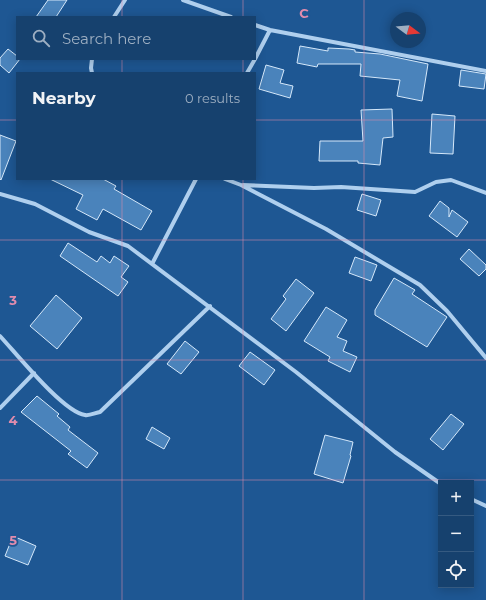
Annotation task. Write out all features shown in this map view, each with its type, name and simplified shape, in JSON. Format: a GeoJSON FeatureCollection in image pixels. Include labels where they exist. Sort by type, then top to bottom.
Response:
{"type":"FeatureCollection","features":[{"type":"Feature","properties":{"kind":"street"},"geometry":{"type":"LineString","coordinates":[[115,16],[125,0]]}},
{"type":"Feature","properties":{"kind":"street"},"geometry":{"type":"LineString","coordinates":[[183,0],[228,16]]}},
{"type":"Feature","properties":{"kind":"street"},"geometry":{"type":"LineString","coordinates":[[256,25],[270,30],[486,71]]}},
{"type":"Feature","properties":{"kind":"street"},"geometry":{"type":"LineString","coordinates":[[256,57],[270,30]]}},
{"type":"Feature","properties":{"kind":"street"},"geometry":{"type":"LineString","coordinates":[[92,60],[92,72]]}},
{"type":"Feature","properties":{"kind":"street"},"geometry":{"type":"LineString","coordinates":[[248,72],[254,60]]}},
{"type":"Feature","properties":{"kind":"street"},"geometry":{"type":"LineString","coordinates":[[152,264],[195,180]]}},
{"type":"Feature","properties":{"kind":"street"},"geometry":{"type":"LineString","coordinates":[[228,180],[241,185],[326,229],[420,285],[447,311],[486,358]]}},
{"type":"Feature","properties":{"kind":"street"},"geometry":{"type":"LineString","coordinates":[[241,185],[314,188],[341,187],[415,192],[436,182],[451,180],[486,193]]}},
{"type":"Feature","properties":{"kind":"street"},"geometry":{"type":"LineString","coordinates":[[0,194],[35,204],[89,232],[128,246],[296,372],[395,452],[438,482]]}},
{"type":"Feature","properties":{"kind":"street"},"geometry":{"type":"LineString","coordinates":[[0,336],[54,395],[73,410],[85,415],[100,412],[210,306]]}},
{"type":"Feature","properties":{"kind":"street"},"geometry":{"type":"LineString","coordinates":[[0,408],[34,373]]}},
{"type":"Feature","properties":{"kind":"street"},"geometry":{"type":"LineString","coordinates":[[474,500],[486,506]]}},
{"type":"Feature","properties":{"kind":"building"},"geometry":{"type":"Polygon","coordinates":[[[48,0],[67,0],[57,16],[37,16],[48,0]]]}},
{"type":"Feature","properties":{"kind":"building"},"geometry":{"type":"Polygon","coordinates":[[[300,46],[328,51],[328,48],[349,49],[355,50],[355,52],[380,54],[428,64],[422,101],[397,96],[400,80],[360,76],[361,64],[318,64],[317,67],[297,63],[300,46]]]}},
{"type":"Feature","properties":{"kind":"building"},"geometry":{"type":"Polygon","coordinates":[[[8,49],[16,55],[16,60],[19,60],[9,73],[0,65],[0,58],[8,49]]]}},
{"type":"Feature","properties":{"kind":"building"},"geometry":{"type":"Polygon","coordinates":[[[266,65],[284,70],[280,83],[293,86],[290,98],[259,89],[266,65]]]}},
{"type":"Feature","properties":{"kind":"building"},"geometry":{"type":"Polygon","coordinates":[[[461,70],[486,74],[484,89],[459,86],[461,70]]]}},
{"type":"Feature","properties":{"kind":"building"},"geometry":{"type":"Polygon","coordinates":[[[392,109],[393,137],[383,138],[380,165],[358,163],[358,161],[319,161],[320,141],[363,141],[361,110],[392,109]]]}},
{"type":"Feature","properties":{"kind":"building"},"geometry":{"type":"Polygon","coordinates":[[[432,114],[455,116],[453,154],[430,153],[432,114]]]}},
{"type":"Feature","properties":{"kind":"building"},"geometry":{"type":"Polygon","coordinates":[[[0,135],[16,141],[1,180],[0,179],[0,135]]]}},
{"type":"Feature","properties":{"kind":"building"},"geometry":{"type":"Polygon","coordinates":[[[52,180],[105,180],[116,186],[114,189],[152,211],[141,230],[103,209],[97,220],[76,209],[83,195],[52,180]]]}},
{"type":"Feature","properties":{"kind":"building"},"geometry":{"type":"Polygon","coordinates":[[[362,194],[381,200],[376,216],[357,210],[362,194]]]}},
{"type":"Feature","properties":{"kind":"building"},"geometry":{"type":"Polygon","coordinates":[[[440,201],[449,208],[449,217],[452,210],[468,222],[457,237],[429,216],[440,201]]]}},
{"type":"Feature","properties":{"kind":"building"},"geometry":{"type":"Polygon","coordinates":[[[68,243],[97,262],[101,256],[110,263],[114,256],[129,266],[121,277],[128,282],[118,296],[60,256],[68,243]]]}},
{"type":"Feature","properties":{"kind":"building"},"geometry":{"type":"Polygon","coordinates":[[[469,249],[486,265],[486,269],[479,276],[460,259],[469,249]]]}},
{"type":"Feature","properties":{"kind":"building"},"geometry":{"type":"Polygon","coordinates":[[[355,257],[377,265],[371,281],[349,273],[355,257]]]}},
{"type":"Feature","properties":{"kind":"building"},"geometry":{"type":"Polygon","coordinates":[[[394,278],[415,290],[412,294],[447,317],[427,347],[375,315],[375,310],[394,278]]]}},
{"type":"Feature","properties":{"kind":"building"},"geometry":{"type":"Polygon","coordinates":[[[296,279],[314,293],[286,331],[271,319],[286,299],[283,296],[296,279]]]}},
{"type":"Feature","properties":{"kind":"building"},"geometry":{"type":"Polygon","coordinates":[[[56,295],[82,318],[57,349],[30,326],[56,295]]]}},
{"type":"Feature","properties":{"kind":"building"},"geometry":{"type":"Polygon","coordinates":[[[326,307],[347,320],[337,337],[347,341],[343,351],[357,357],[350,372],[328,361],[330,357],[304,341],[326,307]]]}},
{"type":"Feature","properties":{"kind":"building"},"geometry":{"type":"Polygon","coordinates":[[[185,341],[199,352],[181,374],[167,364],[185,341]]]}},
{"type":"Feature","properties":{"kind":"building"},"geometry":{"type":"Polygon","coordinates":[[[250,352],[275,370],[264,385],[239,366],[250,352]]]}},
{"type":"Feature","properties":{"kind":"building"},"geometry":{"type":"Polygon","coordinates":[[[37,396],[59,414],[57,416],[70,427],[68,430],[98,453],[87,468],[68,454],[71,451],[21,412],[37,396]]]}},
{"type":"Feature","properties":{"kind":"building"},"geometry":{"type":"Polygon","coordinates":[[[451,414],[464,424],[443,450],[430,439],[451,414]]]}},
{"type":"Feature","properties":{"kind":"building"},"geometry":{"type":"Polygon","coordinates":[[[152,427],[170,438],[164,449],[146,439],[152,427]]]}},
{"type":"Feature","properties":{"kind":"building"},"geometry":{"type":"Polygon","coordinates":[[[325,435],[353,442],[351,456],[343,483],[314,474],[325,435]]]}},
{"type":"Feature","properties":{"kind":"building"},"geometry":{"type":"Polygon","coordinates":[[[13,536],[36,546],[28,565],[5,556],[13,536]]]}}]}
